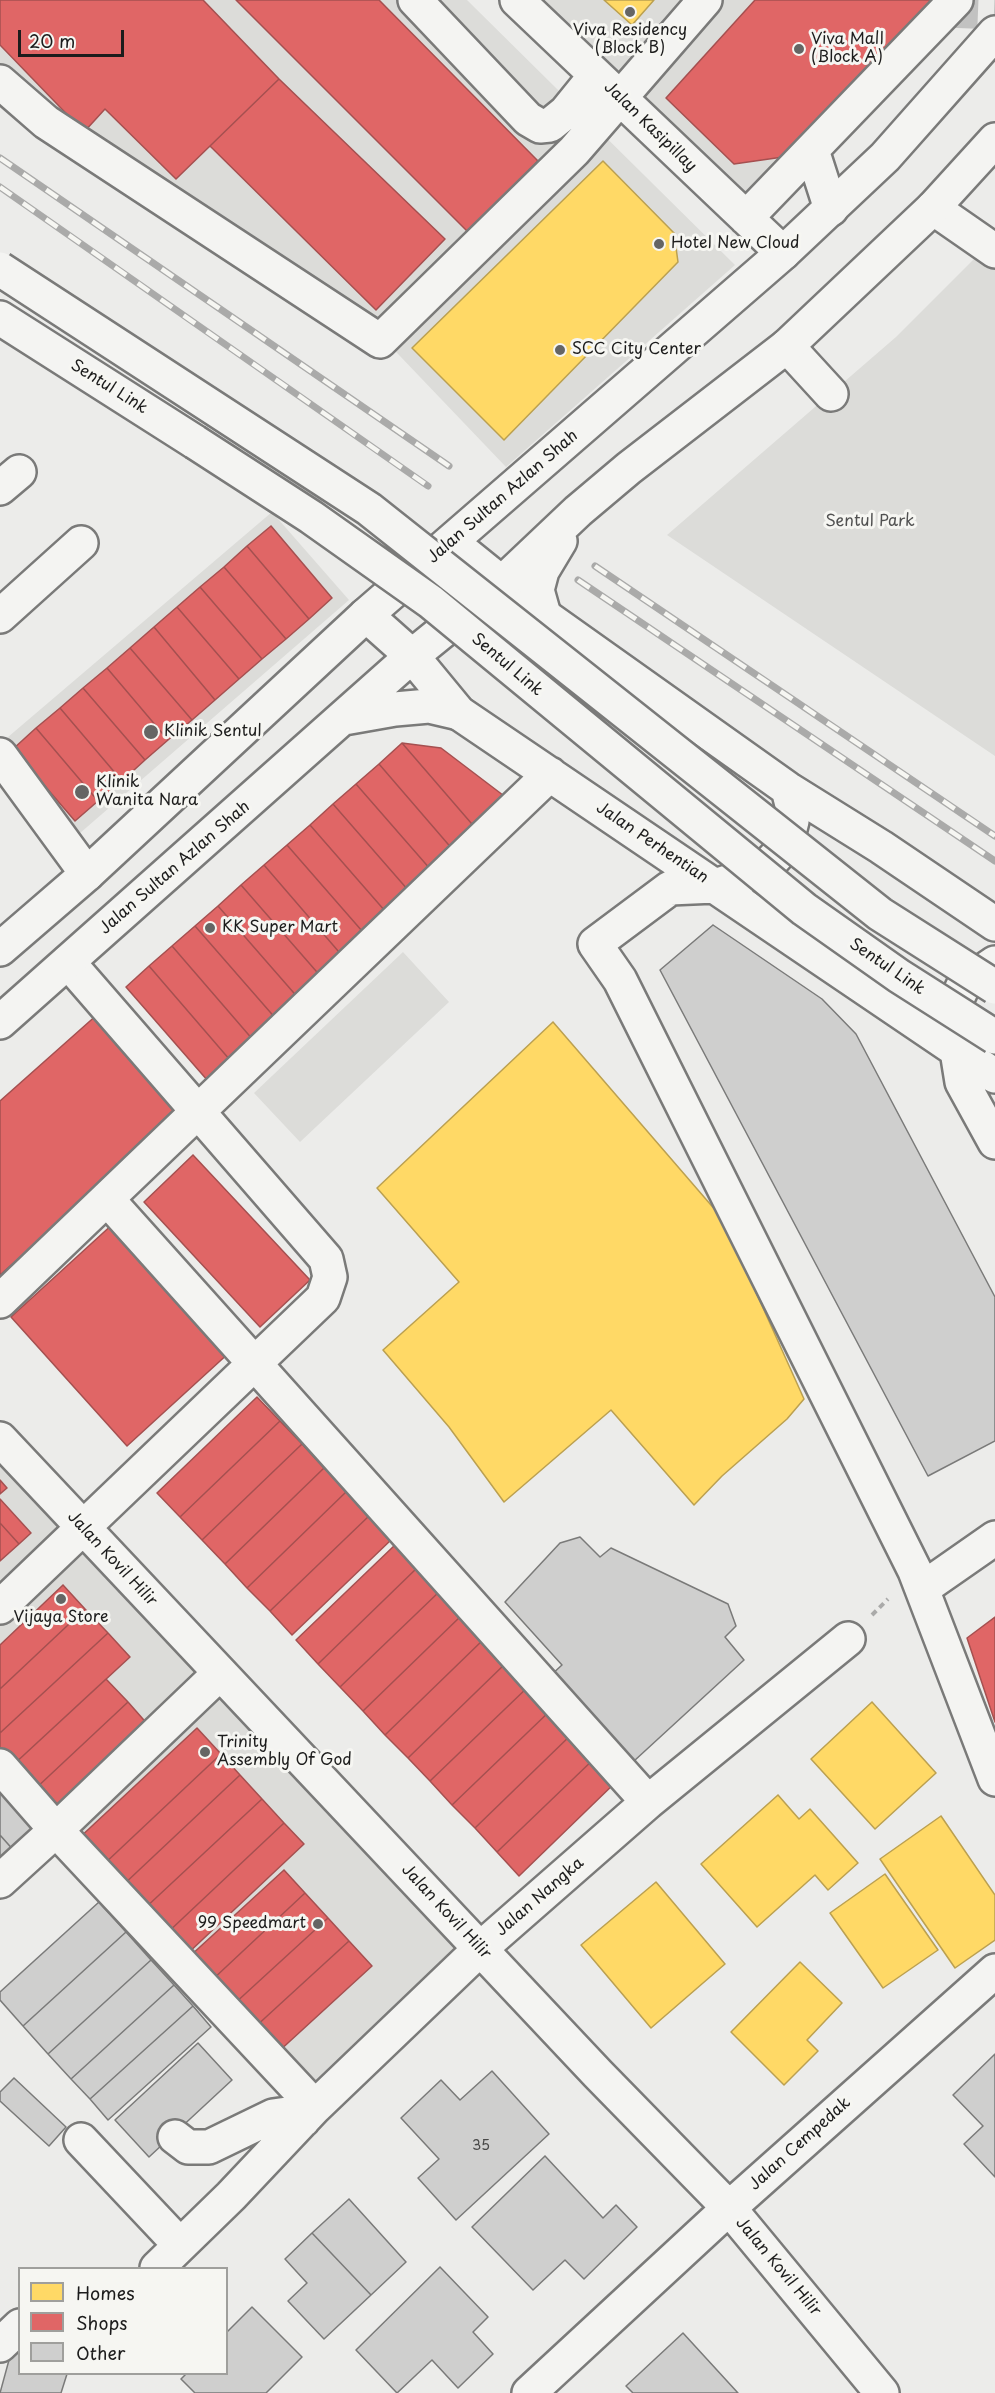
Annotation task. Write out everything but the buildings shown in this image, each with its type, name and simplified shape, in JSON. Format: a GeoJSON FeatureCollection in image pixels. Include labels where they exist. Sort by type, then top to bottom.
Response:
{"type":"FeatureCollection","features":[{"type":"Feature","properties":{"kind":"street"},"geometry":{"type":"LineString","coordinates":[[415,0],[528,119],[540,126],[550,124],[566,112],[596,75]]}},
{"type":"Feature","properties":{"kind":"street","name":"Jalan Kasipillay"},"geometry":{"type":"LineString","coordinates":[[517,0],[783,253]]}},
{"type":"Feature","properties":{"kind":"street"},"geometry":{"type":"LineString","coordinates":[[0,82],[46,122],[380,341],[574,151],[705,0]]}},
{"type":"Feature","properties":{"kind":"street"},"geometry":{"type":"LineString","coordinates":[[746,218],[956,0]]}},
{"type":"Feature","properties":{"kind":"street","name":"Jalan Sultan Azlan Shah"},"geometry":{"type":"LineString","coordinates":[[0,949],[87,873],[366,615],[831,209],[885,157],[995,33]]}},
{"type":"Feature","properties":{"kind":"street","name":"Jalan Sultan Azlan Shah"},"geometry":{"type":"LineString","coordinates":[[0,1022],[412,656],[502,582],[578,511],[629,468],[787,345],[933,208],[995,140]]}},
{"type":"Feature","properties":{"kind":"street"},"geometry":{"type":"LineString","coordinates":[[812,150],[831,209]]}},
{"type":"Feature","properties":{"kind":"street"},"geometry":{"type":"LineString","coordinates":[[933,208],[995,251]]}},
{"type":"Feature","properties":{"kind":"street"},"geometry":{"type":"LineString","coordinates":[[0,269],[369,509],[880,914],[995,987]]}},
{"type":"Feature","properties":{"kind":"street","name":"Sentul Link"},"geometry":{"type":"LineString","coordinates":[[0,318],[253,478],[431,602],[804,909],[899,976],[995,1037]]}},
{"type":"Feature","properties":{"kind":"street"},"geometry":{"type":"LineString","coordinates":[[787,345],[831,394]]}},
{"type":"Feature","properties":{"kind":"street"},"geometry":{"type":"LineString","coordinates":[[544,615],[537,590],[542,571],[578,511]]}},
{"type":"Feature","properties":{"kind":"street"},"geometry":{"type":"LineString","coordinates":[[451,542],[544,615],[788,789],[881,847],[995,924]]}},
{"type":"Feature","properties":{"kind":"street"},"geometry":{"type":"LineString","coordinates":[[0,616],[81,543]]}},
{"type":"Feature","properties":{"kind":"street","name":"Jalan Perhentian"},"geometry":{"type":"LineString","coordinates":[[366,615],[412,656],[459,713],[995,1076]]}},
{"type":"Feature","properties":{"kind":"street"},"geometry":{"type":"LineString","coordinates":[[344,718],[429,706],[459,713]]}},
{"type":"Feature","properties":{"kind":"street"},"geometry":{"type":"LineString","coordinates":[[0,755],[87,873]]}},
{"type":"Feature","properties":{"kind":"street"},"geometry":{"type":"LineString","coordinates":[[0,1301],[550,774]]}},
{"type":"Feature","properties":{"kind":"street"},"geometry":{"type":"LineString","coordinates":[[788,789],[792,805],[792,821],[788,837],[780,852],[769,864],[754,873],[715,886],[670,888],[595,944],[620,980],[919,1580],[995,1779]]}},
{"type":"Feature","properties":{"kind":"street"},"geometry":{"type":"LineString","coordinates":[[0,1607],[323,1298],[330,1276],[326,1259],[68,962]]}},
{"type":"Feature","properties":{"kind":"street"},"geometry":{"type":"LineString","coordinates":[[995,963],[964,984],[957,999],[953,1026],[962,1082],[995,1142]]}},
{"type":"Feature","properties":{"kind":"street"},"geometry":{"type":"LineString","coordinates":[[107,1198],[648,1802]]}},
{"type":"Feature","properties":{"kind":"street","name":"Jalan Kovil Hilir"},"geometry":{"type":"LineString","coordinates":[[0,1439],[480,1949],[729,2208],[882,2393]]}},
{"type":"Feature","properties":{"kind":"street"},"geometry":{"type":"LineString","coordinates":[[919,1580],[995,1538]]}},
{"type":"Feature","properties":{"kind":"street","name":"Jalan Nangka"},"geometry":{"type":"LineString","coordinates":[[158,2267],[231,2196],[309,2114],[480,1949],[648,1802],[848,1639]]}},
{"type":"Feature","properties":{"kind":"street"},"geometry":{"type":"LineString","coordinates":[[0,1881],[220,1672]]}},
{"type":"Feature","properties":{"kind":"street"},"geometry":{"type":"LineString","coordinates":[[0,1766],[309,2114]]}},
{"type":"Feature","properties":{"kind":"street","name":"Jalan Cempedak"},"geometry":{"type":"LineString","coordinates":[[529,2393],[729,2208],[995,1971]]}},
{"type":"Feature","properties":{"kind":"street"},"geometry":{"type":"LineString","coordinates":[[175,2137],[188,2147],[209,2147],[273,2116],[294,2113],[309,2114]]}},
{"type":"Feature","properties":{"kind":"street"},"geometry":{"type":"LineString","coordinates":[[81,2140],[180,2245]]}},
{"type":"Feature","properties":{"kind":"street"},"geometry":{"type":"LineString","coordinates":[[0,2345],[18,2328]]}},
{"type":"Feature","properties":{"kind":"path"},"geometry":{"type":"LineString","coordinates":[[848,1639],[919,1580]]}},
{"type":"Feature","properties":{"kind":"shaded area"},"geometry":{"type":"Polygon","coordinates":[[[0,0],[467,0],[735,265],[506,467],[377,332],[0,71],[0,0]]]}},
{"type":"Feature","properties":{"kind":"shaded area"},"geometry":{"type":"Polygon","coordinates":[[[537,0],[942,0],[748,204],[537,0]]]}},
{"type":"Feature","properties":{"kind":"shaded area","name":"Sentul Park"},"geometry":{"type":"Polygon","coordinates":[[[995,238],[995,756],[667,535],[896,337],[995,238]]]}},
{"type":"Feature","properties":{"kind":"shaded area"},"geometry":{"type":"Polygon","coordinates":[[[272,512],[349,600],[72,840],[1,743],[272,512]]]}},
{"type":"Feature","properties":{"kind":"shaded area"},"geometry":{"type":"Polygon","coordinates":[[[403,952],[449,1002],[300,1142],[254,1093],[403,952]]]}},
{"type":"Feature","properties":{"kind":"shaded area"},"geometry":{"type":"Polygon","coordinates":[[[0,1457],[460,1945],[313,2089],[0,1752],[0,1457]]]}},
{"type":"Feature","properties":{"kind":"tunnel"},"geometry":{"type":"LineString","coordinates":[[945,11],[995,13]]}},
{"type":"Feature","properties":{"kind":"railway"},"geometry":{"type":"LineString","coordinates":[[0,158],[449,466]]}},
{"type":"Feature","properties":{"kind":"railway"},"geometry":{"type":"LineString","coordinates":[[0,187],[428,486]]}},
{"type":"Feature","properties":{"kind":"railway"},"geometry":{"type":"LineString","coordinates":[[595,566],[995,836]]}},
{"type":"Feature","properties":{"kind":"railway"},"geometry":{"type":"LineString","coordinates":[[578,580],[995,861]]}},
{"type":"Feature","properties":{"kind":"place","name":"Viva Residency (Block B)"},"geometry":{"type":"Point","coordinates":[630,12]}},
{"type":"Feature","properties":{"kind":"place","name":"Viva Mall (Block A)"},"geometry":{"type":"Point","coordinates":[799,49]}},
{"type":"Feature","properties":{"kind":"place","name":"Hotel New Cloud"},"geometry":{"type":"Point","coordinates":[659,244]}},
{"type":"Feature","properties":{"kind":"place","name":"SCC City Center"},"geometry":{"type":"Point","coordinates":[560,350]}},
{"type":"Feature","properties":{"kind":"place","name":"Klinik Sentul"},"geometry":{"type":"Point","coordinates":[151,732]}},
{"type":"Feature","properties":{"kind":"place","name":"Klinik Wanita Nara"},"geometry":{"type":"Point","coordinates":[82,792]}},
{"type":"Feature","properties":{"kind":"place","name":"KK Super Mart"},"geometry":{"type":"Point","coordinates":[210,928]}},
{"type":"Feature","properties":{"kind":"place","name":"Vijaya Store"},"geometry":{"type":"Point","coordinates":[61,1599]}},
{"type":"Feature","properties":{"kind":"place","name":"Trinity Assembly Of God"},"geometry":{"type":"Point","coordinates":[205,1752]}},
{"type":"Feature","properties":{"kind":"place","name":"99 Speedmart"},"geometry":{"type":"Point","coordinates":[318,1924]}}]}
